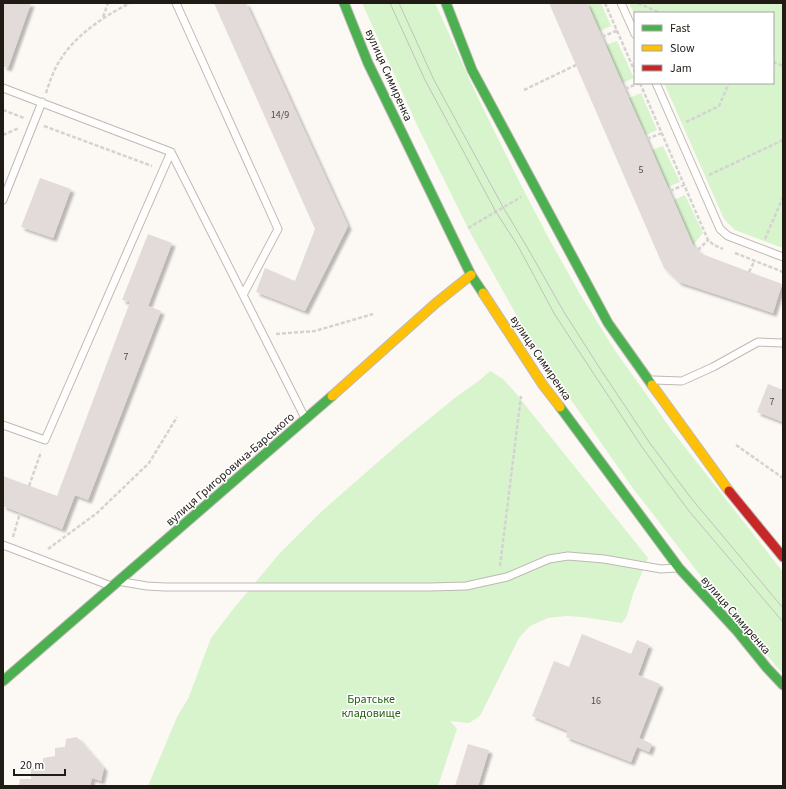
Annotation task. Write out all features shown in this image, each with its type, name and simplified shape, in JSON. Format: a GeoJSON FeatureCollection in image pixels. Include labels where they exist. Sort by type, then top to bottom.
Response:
{"type":"FeatureCollection","features":[{"type":"Feature","properties":{"kind":"street","name":"вулиця Симиренка"},"geometry":{"type":"LineString","coordinates":[[344,3],[368,63],[471,275],[543,386],[679,568],[737,631],[783,686]]}},
{"type":"Feature","properties":{"kind":"street"},"geometry":{"type":"LineString","coordinates":[[446,3],[472,70],[608,323],[728,490],[783,558]]}},
{"type":"Feature","properties":{"kind":"street","name":"вулиця Григоровича-Барського"},"geometry":{"type":"LineString","coordinates":[[3,681],[306,420],[436,304],[471,275]]}},
{"type":"Feature","properties":{"kind":"lane"},"geometry":{"type":"LineString","coordinates":[[176,3],[278,229],[243,295]]}},
{"type":"Feature","properties":{"kind":"lane"},"geometry":{"type":"LineString","coordinates":[[621,3],[634,32]]}},
{"type":"Feature","properties":{"kind":"lane"},"geometry":{"type":"LineString","coordinates":[[656,84],[720,229],[728,236],[783,257]]}},
{"type":"Feature","properties":{"kind":"lane"},"geometry":{"type":"LineString","coordinates":[[3,88],[171,152],[306,420]]}},
{"type":"Feature","properties":{"kind":"lane"},"geometry":{"type":"LineString","coordinates":[[3,200],[42,102]]}},
{"type":"Feature","properties":{"kind":"lane"},"geometry":{"type":"LineString","coordinates":[[3,425],[45,440],[171,152]]}},
{"type":"Feature","properties":{"kind":"lane"},"geometry":{"type":"LineString","coordinates":[[649,380],[682,381],[713,367],[758,342],[783,343]]}},
{"type":"Feature","properties":{"kind":"lane"},"geometry":{"type":"LineString","coordinates":[[6,546],[114,584],[148,586],[466,586],[508,577],[549,559],[568,556],[604,559],[662,569],[679,568]]}},
{"type":"Feature","properties":{"kind":"path"},"geometry":{"type":"LineString","coordinates":[[103,18],[108,3]]}},
{"type":"Feature","properties":{"kind":"path"},"geometry":{"type":"LineString","coordinates":[[42,102],[56,67],[77,38],[103,18],[130,3]]}},
{"type":"Feature","properties":{"kind":"path"},"geometry":{"type":"LineString","coordinates":[[605,3],[634,70]]}},
{"type":"Feature","properties":{"kind":"path"},"geometry":{"type":"LineString","coordinates":[[638,3],[658,12]]}},
{"type":"Feature","properties":{"kind":"path"},"geometry":{"type":"LineString","coordinates":[[602,36],[631,25]]}},
{"type":"Feature","properties":{"kind":"path"},"geometry":{"type":"LineString","coordinates":[[524,90],[576,65]]}},
{"type":"Feature","properties":{"kind":"path"},"geometry":{"type":"LineString","coordinates":[[625,89],[638,84]]}},
{"type":"Feature","properties":{"kind":"path"},"geometry":{"type":"LineString","coordinates":[[647,139],[719,106],[729,84]]}},
{"type":"Feature","properties":{"kind":"path"},"geometry":{"type":"LineString","coordinates":[[3,110],[164,170]]}},
{"type":"Feature","properties":{"kind":"path"},"geometry":{"type":"LineString","coordinates":[[3,135],[34,122]]}},
{"type":"Feature","properties":{"kind":"path"},"geometry":{"type":"LineString","coordinates":[[670,191],[698,180],[783,140]]}},
{"type":"Feature","properties":{"kind":"path"},"geometry":{"type":"LineString","coordinates":[[452,237],[536,188]]}},
{"type":"Feature","properties":{"kind":"path"},"geometry":{"type":"LineString","coordinates":[[749,272],[783,197]]}},
{"type":"Feature","properties":{"kind":"path"},"geometry":{"type":"LineString","coordinates":[[698,250],[720,229]]}},
{"type":"Feature","properties":{"kind":"path"},"geometry":{"type":"LineString","coordinates":[[262,332],[271,334],[315,331],[373,314]]}},
{"type":"Feature","properties":{"kind":"path"},"geometry":{"type":"LineString","coordinates":[[498,579],[521,396]]}},
{"type":"Feature","properties":{"kind":"path"},"geometry":{"type":"LineString","coordinates":[[36,557],[97,513],[149,463],[177,417]]}},
{"type":"Feature","properties":{"kind":"path"},"geometry":{"type":"LineString","coordinates":[[29,486],[45,440]]}},
{"type":"Feature","properties":{"kind":"path"},"geometry":{"type":"LineString","coordinates":[[736,445],[783,478]]}},
{"type":"Feature","properties":{"kind":"path"},"geometry":{"type":"LineString","coordinates":[[6,546],[20,512]]}},
{"type":"Feature","properties":{"kind":"green space"},"geometry":{"type":"Polygon","coordinates":[[[362,3],[435,3],[478,98],[521,185],[580,294],[614,349],[673,432],[783,572],[783,674],[710,588],[632,487],[536,350],[471,234],[418,127],[362,3]]]}},
{"type":"Feature","properties":{"kind":"green space"},"geometry":{"type":"Polygon","coordinates":[[[587,3],[601,3],[611,26],[600,31],[587,3]]]}},
{"type":"Feature","properties":{"kind":"green space"},"geometry":{"type":"Polygon","coordinates":[[[629,3],[783,3],[783,248],[735,230],[724,219],[664,84],[774,84],[774,12],[634,12],[634,14],[629,3]]]}},
{"type":"Feature","properties":{"kind":"green space"},"geometry":{"type":"Polygon","coordinates":[[[617,41],[634,78],[622,83],[606,45],[617,41]]]}},
{"type":"Feature","properties":{"kind":"green space"},"geometry":{"type":"Polygon","coordinates":[[[641,93],[657,130],[646,135],[629,98],[641,93]]]}},
{"type":"Feature","properties":{"kind":"green space"},"geometry":{"type":"Polygon","coordinates":[[[663,146],[680,182],[668,187],[652,150],[663,146]]]}},
{"type":"Feature","properties":{"kind":"green space"},"geometry":{"type":"Polygon","coordinates":[[[685,195],[703,233],[693,245],[674,200],[685,195]]]}},
{"type":"Feature","properties":{"kind":"green space","name":"Братське кладовище"},"geometry":{"type":"Polygon","coordinates":[[[490,371],[503,379],[514,391],[648,558],[633,594],[627,616],[622,623],[566,616],[548,618],[530,626],[519,638],[480,716],[469,723],[450,721],[457,729],[438,786],[148,786],[177,717],[188,699],[211,638],[234,608],[280,553],[322,511],[402,441],[490,371]]]}},
{"type":"Feature","properties":{"kind":"building"},"geometry":{"type":"Polygon","coordinates":[[[3,3],[31,3],[8,68],[3,66],[3,3]]]}},
{"type":"Feature","properties":{"kind":"building"},"geometry":{"type":"Polygon","coordinates":[[[214,3],[246,3],[348,226],[305,311],[256,292],[265,268],[295,281],[315,229],[214,3]]]}},
{"type":"Feature","properties":{"kind":"building"},"geometry":{"type":"Polygon","coordinates":[[[549,3],[587,3],[693,245],[702,254],[782,284],[773,313],[679,282],[664,268],[549,3]]]}},
{"type":"Feature","properties":{"kind":"building"},"geometry":{"type":"Polygon","coordinates":[[[40,178],[71,189],[53,238],[21,227],[40,178]]]}},
{"type":"Feature","properties":{"kind":"building"},"geometry":{"type":"Polygon","coordinates":[[[148,234],[172,243],[148,306],[161,311],[88,500],[75,495],[62,529],[3,506],[3,476],[57,496],[130,302],[122,300],[148,234]]]}},
{"type":"Feature","properties":{"kind":"building"},"geometry":{"type":"Polygon","coordinates":[[[768,384],[783,390],[783,422],[757,412],[768,384]]]}},
{"type":"Feature","properties":{"kind":"building"},"geometry":{"type":"Polygon","coordinates":[[[582,634],[631,654],[637,640],[649,645],[638,675],[660,684],[639,738],[652,744],[649,752],[637,747],[631,762],[566,737],[568,731],[532,716],[554,661],[569,667],[582,634]]]}},
{"type":"Feature","properties":{"kind":"building"},"geometry":{"type":"Polygon","coordinates":[[[77,737],[104,768],[101,781],[92,778],[90,786],[19,786],[20,779],[31,779],[31,768],[43,767],[43,758],[55,756],[55,748],[65,747],[66,739],[77,737]]]}},
{"type":"Feature","properties":{"kind":"building"},"geometry":{"type":"Polygon","coordinates":[[[468,744],[489,750],[478,786],[455,786],[468,744]]]}},
{"type":"Feature","properties":{"kind":"tram line"},"geometry":{"type":"LineString","coordinates":[[390,3],[425,80],[496,212],[518,246],[555,315],[642,447],[665,479],[689,511],[783,622]]}},
{"type":"Feature","properties":{"kind":"tram line"},"geometry":{"type":"LineString","coordinates":[[399,3],[434,80],[503,207],[564,312],[649,442],[691,498],[783,608]]}},
{"type":"Feature","properties":{"kind":"traffic: fast"},"geometry":{"type":"LineString","coordinates":[[344,3],[368,63],[471,275],[483,293]]}},
{"type":"Feature","properties":{"kind":"traffic: fast"},"geometry":{"type":"LineString","coordinates":[[446,3],[472,70],[608,323],[652,385]]}},
{"type":"Feature","properties":{"kind":"traffic: fast"},"geometry":{"type":"LineString","coordinates":[[3,681],[332,396]]}},
{"type":"Feature","properties":{"kind":"traffic: fast"},"geometry":{"type":"LineString","coordinates":[[560,407],[679,568],[737,631],[783,685]]}},
{"type":"Feature","properties":{"kind":"traffic: slow"},"geometry":{"type":"LineString","coordinates":[[332,396],[436,303],[471,275]]}},
{"type":"Feature","properties":{"kind":"traffic: slow"},"geometry":{"type":"LineString","coordinates":[[483,293],[543,385],[560,407]]}},
{"type":"Feature","properties":{"kind":"traffic: slow"},"geometry":{"type":"LineString","coordinates":[[652,385],[729,491]]}},
{"type":"Feature","properties":{"kind":"traffic: jam"},"geometry":{"type":"LineString","coordinates":[[729,491],[783,557]]}}]}
